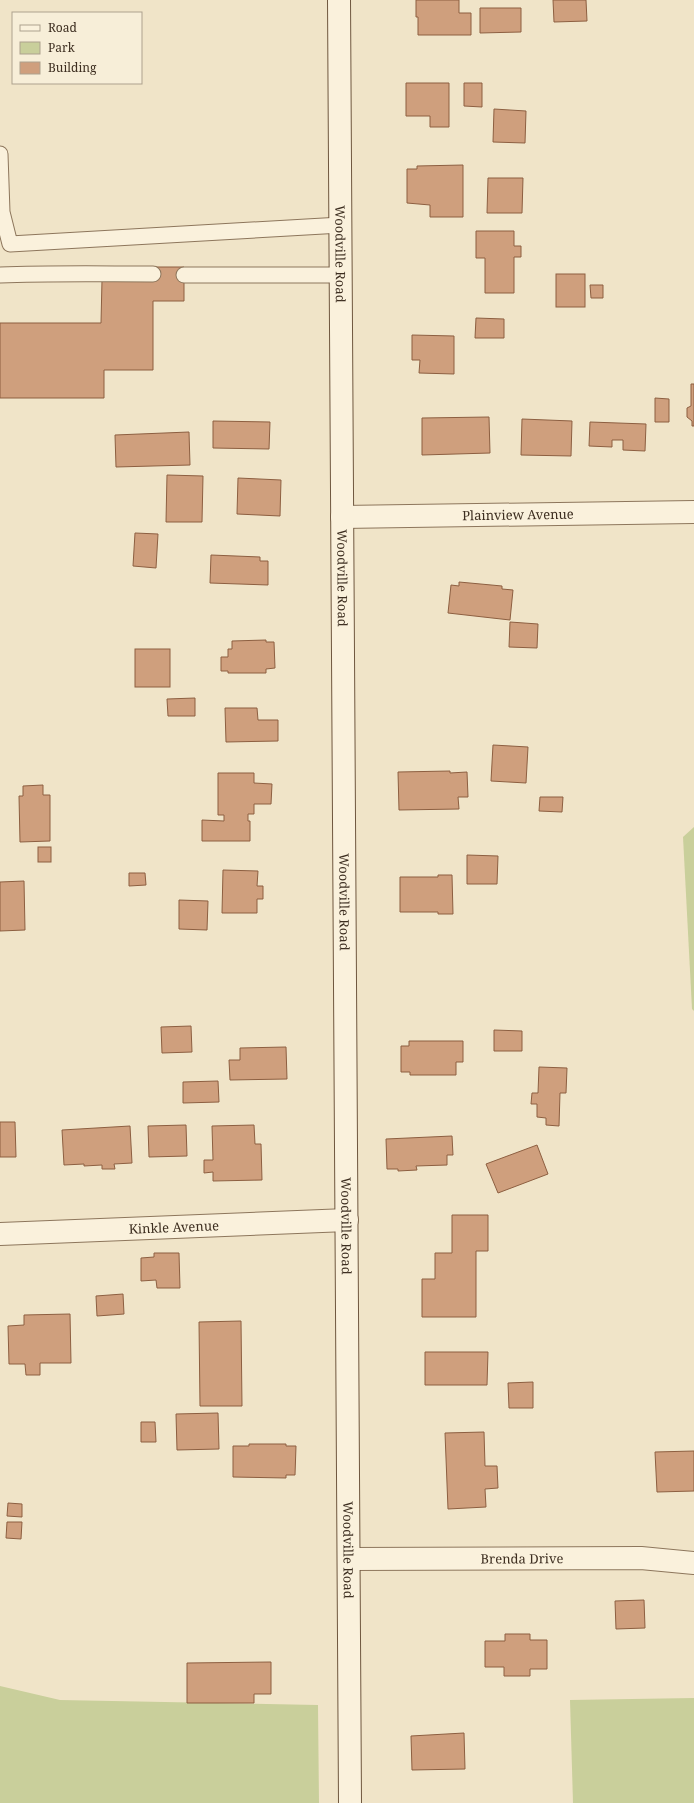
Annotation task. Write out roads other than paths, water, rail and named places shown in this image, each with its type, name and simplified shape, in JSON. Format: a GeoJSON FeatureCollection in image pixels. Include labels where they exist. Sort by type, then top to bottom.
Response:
{"type":"FeatureCollection","features":[{"type":"Feature","properties":{"kind":"street","name":"Woodville Road"},"geometry":{"type":"LineString","coordinates":[[339,0],[350,1803]]}},
{"type":"Feature","properties":{"kind":"street","name":"Plainview Avenue"},"geometry":{"type":"LineString","coordinates":[[342,517],[694,512]]}},
{"type":"Feature","properties":{"kind":"street","name":"Kinkle Avenue"},"geometry":{"type":"LineString","coordinates":[[0,1234],[347,1220]]}},
{"type":"Feature","properties":{"kind":"street","name":"Brenda Drive"},"geometry":{"type":"LineString","coordinates":[[349,1560],[641,1558],[694,1563]]}},
{"type":"Feature","properties":{"kind":"lane"},"geometry":{"type":"LineString","coordinates":[[0,154],[2,212],[10,244],[341,225]]}},
{"type":"Feature","properties":{"kind":"lane"},"geometry":{"type":"LineString","coordinates":[[0,275],[57,272],[82,274],[153,274]]}},
{"type":"Feature","properties":{"kind":"lane"},"geometry":{"type":"LineString","coordinates":[[184,275],[341,275]]}}]}
